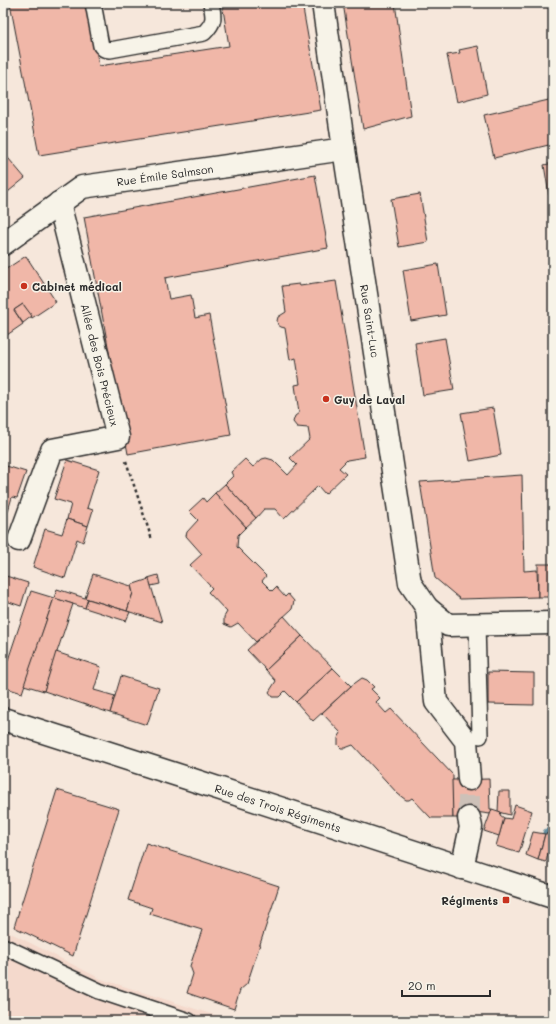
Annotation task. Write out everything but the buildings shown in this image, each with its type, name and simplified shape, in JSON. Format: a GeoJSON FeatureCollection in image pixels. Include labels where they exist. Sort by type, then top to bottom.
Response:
{"type":"FeatureCollection","features":[{"type":"Feature","properties":{"kind":"street","name":"Rue Saint-Luc"},"geometry":{"type":"LineString","coordinates":[[323,3],[410,583],[427,608],[448,625],[478,624]]}},
{"type":"Feature","properties":{"kind":"street","name":"Rue Émile Salmson"},"geometry":{"type":"LineString","coordinates":[[3,244],[82,187],[344,149]]}},
{"type":"Feature","properties":{"kind":"street","name":"Allée des Bois Précieux"},"geometry":{"type":"LineString","coordinates":[[19,540],[52,450],[118,437],[59,203]]}},
{"type":"Feature","properties":{"kind":"street"},"geometry":{"type":"LineString","coordinates":[[427,608],[436,702],[466,741],[469,779]]}},
{"type":"Feature","properties":{"kind":"street"},"geometry":{"type":"LineString","coordinates":[[478,624],[553,623]]}},
{"type":"Feature","properties":{"kind":"street","name":"Rue des Trois Régiments"},"geometry":{"type":"LineString","coordinates":[[3,719],[553,897]]}},
{"type":"Feature","properties":{"kind":"street"},"geometry":{"type":"LineString","coordinates":[[462,868],[471,827],[469,818]]}},
{"type":"Feature","properties":{"kind":"lane"},"geometry":{"type":"LineString","coordinates":[[93,3],[100,46],[104,49],[110,50],[204,33],[212,25],[214,16],[212,3]]}},
{"type":"Feature","properties":{"kind":"lane"},"geometry":{"type":"LineString","coordinates":[[478,624],[480,736]]}},
{"type":"Feature","properties":{"kind":"lane"},"geometry":{"type":"LineString","coordinates":[[3,946],[99,991],[189,1021]]}},
{"type":"Feature","properties":{"kind":"path"},"geometry":{"type":"LineString","coordinates":[[118,437],[152,540]]}},
{"type":"Feature","properties":{"kind":"shaded area"},"geometry":{"type":"Polygon","coordinates":[[[3,929],[101,979],[233,1021],[3,1021],[3,929]]]}},
{"type":"Feature","properties":{"kind":"waterway"},"geometry":{"type":"LineString","coordinates":[[547,833],[553,831]]}},
{"type":"Feature","properties":{"kind":"tunnel"},"geometry":{"type":"LineString","coordinates":[[469,779],[469,818]]}},
{"type":"Feature","properties":{"kind":"place","name":"Cabinet médical"},"geometry":{"type":"Point","coordinates":[24,286]}},
{"type":"Feature","properties":{"kind":"place","name":"Guy de Laval"},"geometry":{"type":"Point","coordinates":[326,399]}},
{"type":"Feature","properties":{"kind":"place","name":"Régiments"},"geometry":{"type":"Point","coordinates":[506,900]}}]}
